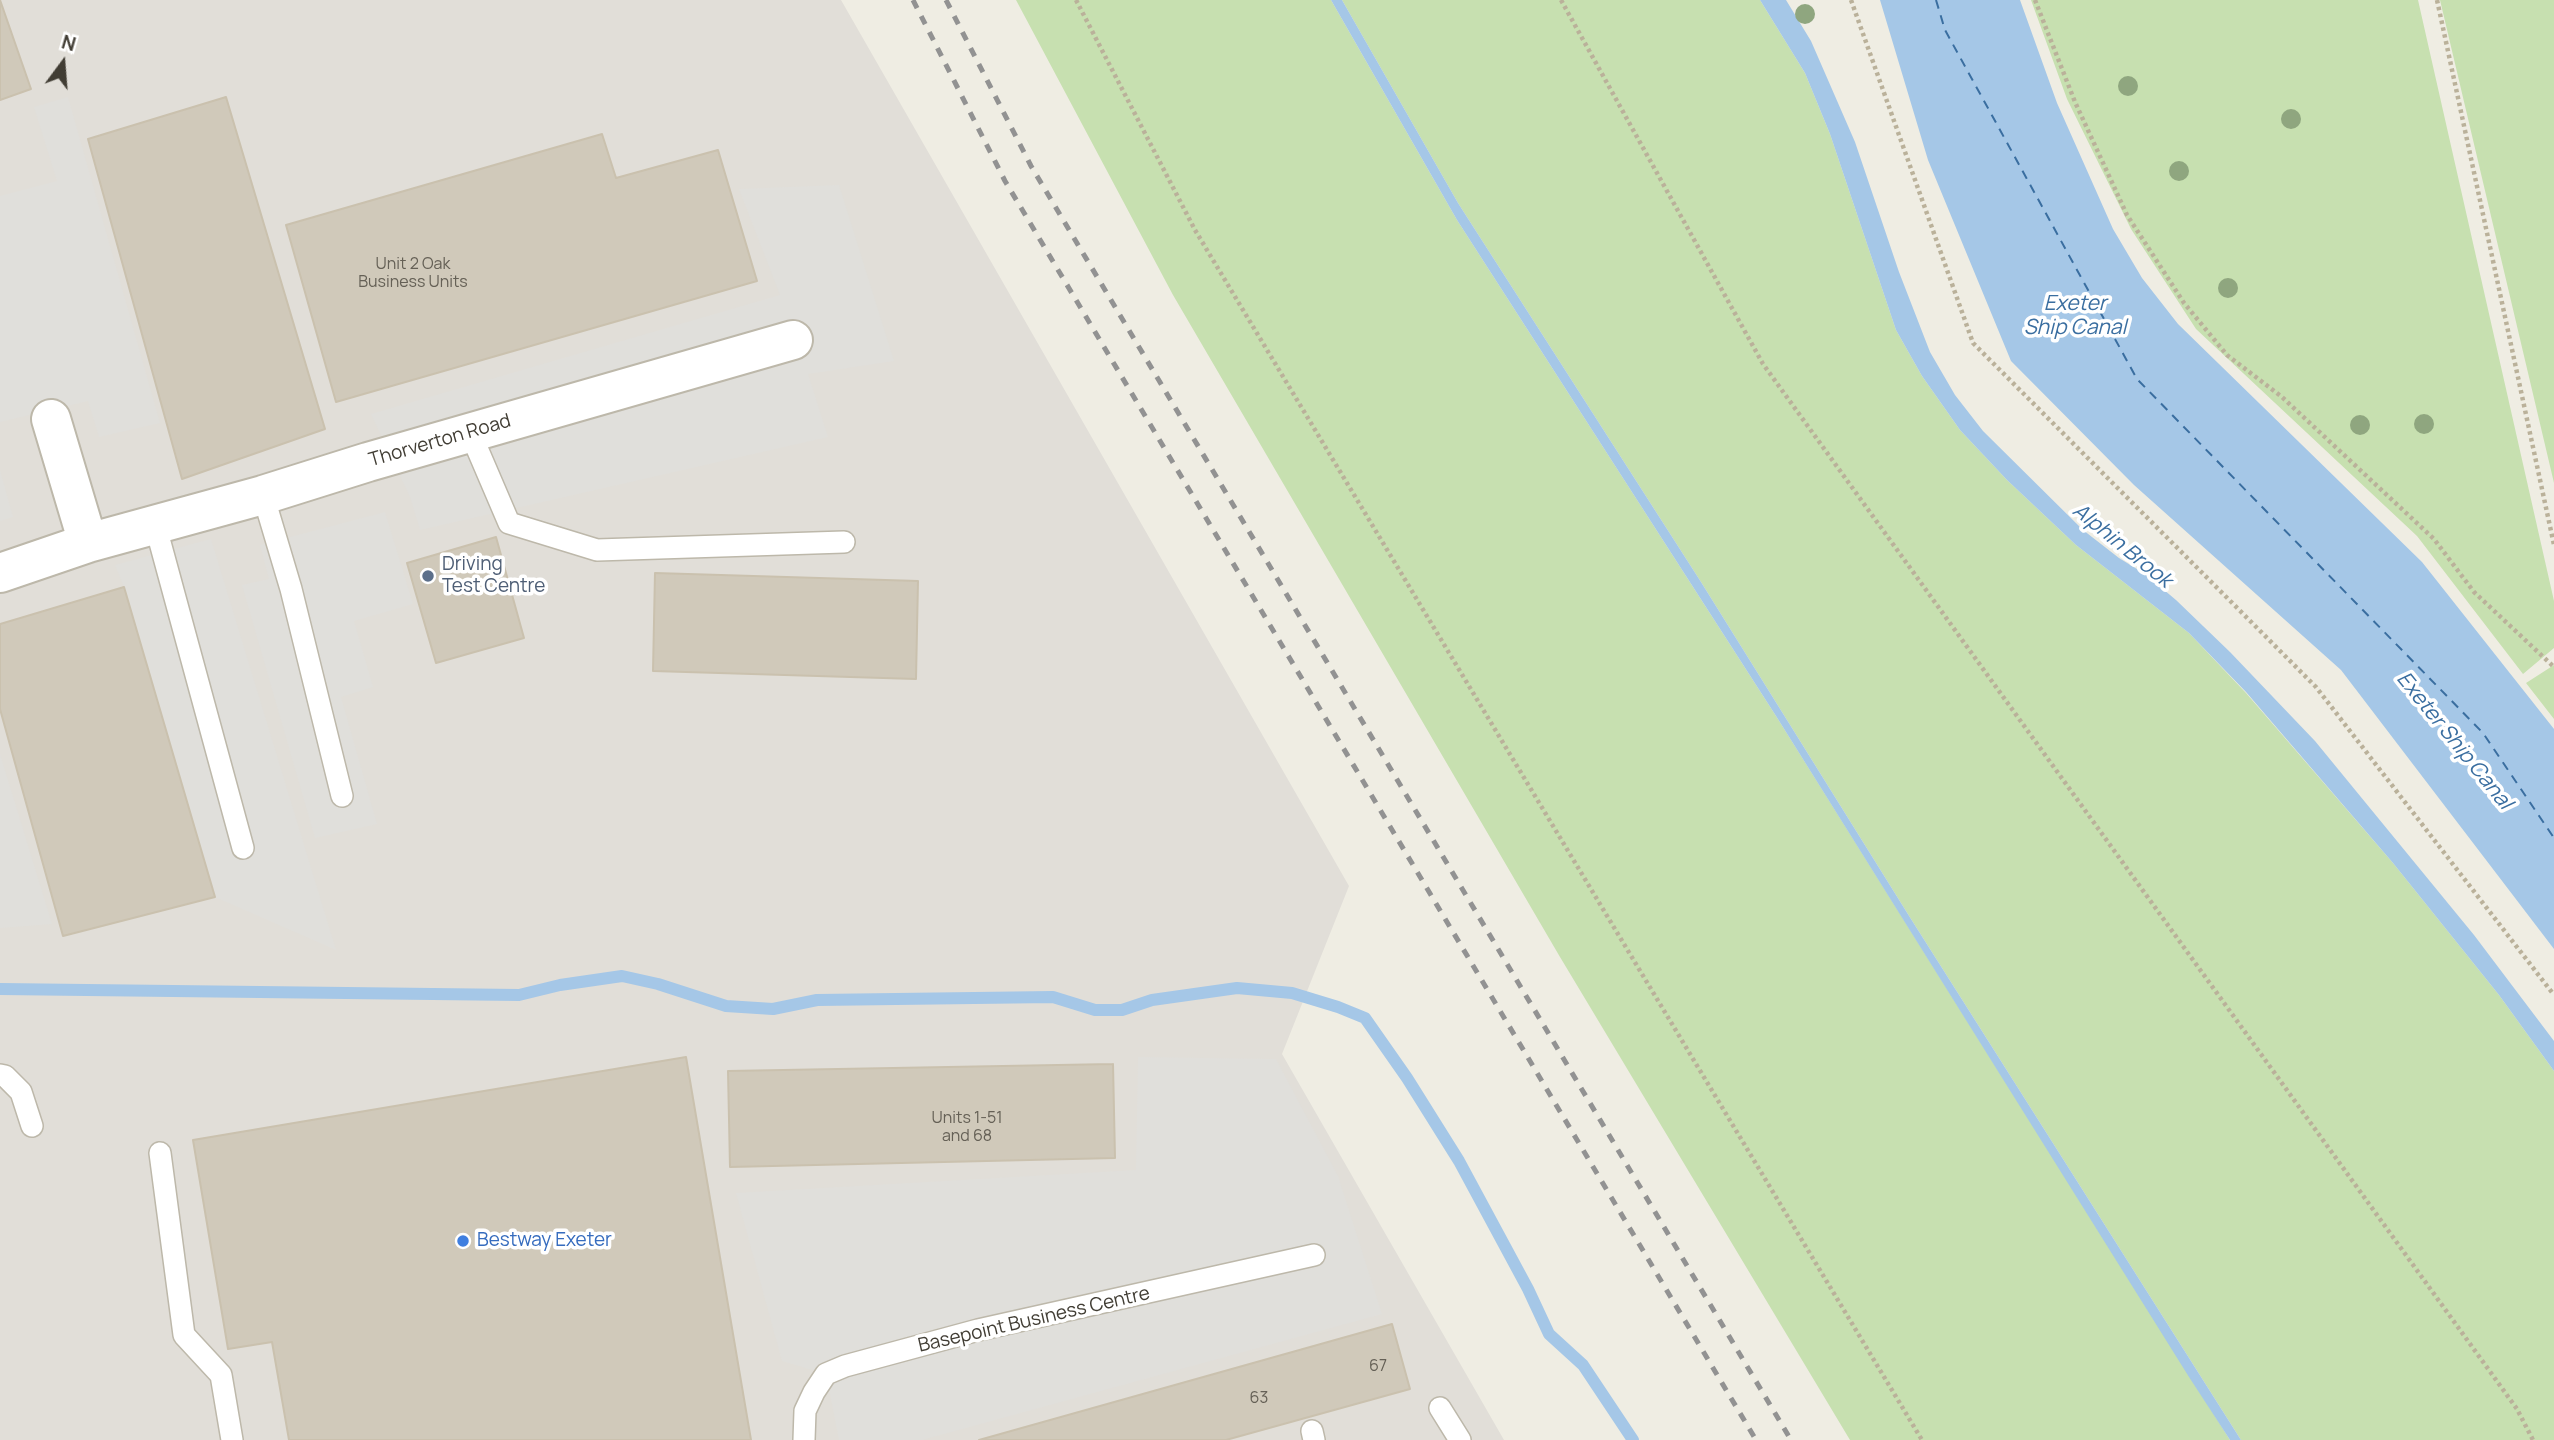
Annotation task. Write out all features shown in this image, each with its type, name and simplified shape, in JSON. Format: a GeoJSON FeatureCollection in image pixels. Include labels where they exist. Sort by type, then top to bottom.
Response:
{"type":"FeatureCollection","features":[{"type":"Feature","properties":{"kind":"street","name":"Thorverton Road"},"geometry":{"type":"LineString","coordinates":[[0,573],[88,543],[263,495],[470,432],[793,340]]}},
{"type":"Feature","properties":{"kind":"street"},"geometry":{"type":"LineString","coordinates":[[51,419],[88,543]]}},
{"type":"Feature","properties":{"kind":"lane"},"geometry":{"type":"LineString","coordinates":[[470,432],[509,523],[597,550],[844,542]]}},
{"type":"Feature","properties":{"kind":"lane"},"geometry":{"type":"LineString","coordinates":[[263,495],[292,589],[342,796]]}},
{"type":"Feature","properties":{"kind":"lane"},"geometry":{"type":"LineString","coordinates":[[155,524],[243,848]]}},
{"type":"Feature","properties":{"kind":"lane"},"geometry":{"type":"LineString","coordinates":[[0,1075],[5,1076],[21,1092],[33,1126]]}},
{"type":"Feature","properties":{"kind":"lane"},"geometry":{"type":"LineString","coordinates":[[160,1153],[184,1335],[221,1376],[232,1440]]}},
{"type":"Feature","properties":{"kind":"lane","name":"Basepoint Business Centre"},"geometry":{"type":"LineString","coordinates":[[804,1440],[805,1410],[814,1392],[826,1374],[845,1367],[978,1330],[1314,1255]]}},
{"type":"Feature","properties":{"kind":"lane"},"geometry":{"type":"LineString","coordinates":[[1440,1408],[1460,1440]]}},
{"type":"Feature","properties":{"kind":"path"},"geometry":{"type":"LineString","coordinates":[[1076,0],[1195,230],[1922,1440]]}},
{"type":"Feature","properties":{"kind":"path"},"geometry":{"type":"LineString","coordinates":[[1561,0],[1763,363],[2517,1409],[2533,1440]]}},
{"type":"Feature","properties":{"kind":"path"},"geometry":{"type":"LineString","coordinates":[[1851,0],[1973,343],[2316,687],[2554,995]]}},
{"type":"Feature","properties":{"kind":"path"},"geometry":{"type":"LineString","coordinates":[[2035,0],[2075,102],[2126,215],[2184,303],[2227,355],[2282,397],[2434,539],[2474,592],[2554,667]]}},
{"type":"Feature","properties":{"kind":"path"},"geometry":{"type":"LineString","coordinates":[[2437,0],[2554,545]]}},
{"type":"Feature","properties":{"kind":"shaded area"},"geometry":{"type":"Polygon","coordinates":[[[0,0],[841,0],[1349,886],[1282,1054],[1504,1440],[0,1440],[0,0]]]}},
{"type":"Feature","properties":{"kind":"shaded area"},"geometry":{"type":"Polygon","coordinates":[[[68,97],[160,423],[99,437],[88,401],[0,422],[0,196],[57,181],[34,107],[68,97]]]}},
{"type":"Feature","properties":{"kind":"shaded area"},"geometry":{"type":"Polygon","coordinates":[[[839,185],[894,361],[808,374],[828,437],[420,530],[410,497],[371,414],[780,295],[739,189],[839,185]]]}},
{"type":"Feature","properties":{"kind":"shaded area"},"geometry":{"type":"Polygon","coordinates":[[[0,470],[13,517],[0,521],[0,470]]]}},
{"type":"Feature","properties":{"kind":"shaded area"},"geometry":{"type":"Polygon","coordinates":[[[385,512],[413,604],[354,621],[373,687],[341,697],[377,824],[315,838],[242,585],[269,579],[260,545],[385,512]]]}},
{"type":"Feature","properties":{"kind":"shaded area"},"geometry":{"type":"Polygon","coordinates":[[[211,539],[336,950],[215,897],[124,587],[115,565],[211,539]]]}},
{"type":"Feature","properties":{"kind":"shaded area"},"geometry":{"type":"Polygon","coordinates":[[[0,754],[52,924],[0,928],[0,754]]]}},
{"type":"Feature","properties":{"kind":"shaded area"},"geometry":{"type":"Polygon","coordinates":[[[1138,1057],[1276,1059],[1338,1176],[1382,1314],[922,1440],[839,1440],[826,1374],[782,1361],[736,1193],[1136,1170],[1138,1057]]]}},
{"type":"Feature","properties":{"kind":"green space"},"geometry":{"type":"Polygon","coordinates":[[[1016,0],[1331,0],[1457,220],[1776,716],[2230,1440],[1850,1440],[1560,957],[1173,295],[1016,0]]]}},
{"type":"Feature","properties":{"kind":"green space"},"geometry":{"type":"Polygon","coordinates":[[[1342,0],[1760,0],[1805,73],[1830,134],[1896,330],[1922,376],[1960,430],[2007,480],[2076,545],[2189,633],[2246,693],[2393,863],[2499,995],[2554,1071],[2554,1440],[2241,1440],[1701,582],[1458,203],[1342,0]]]}},
{"type":"Feature","properties":{"kind":"green space"},"geometry":{"type":"Polygon","coordinates":[[[2031,0],[2418,0],[2554,601],[2554,648],[2523,674],[2417,536],[2196,329],[2131,229],[2067,99],[2031,0]]]}},
{"type":"Feature","properties":{"kind":"green space"},"geometry":{"type":"Polygon","coordinates":[[[2440,0],[2554,0],[2554,483],[2440,0]]]}},
{"type":"Feature","properties":{"kind":"green space"},"geometry":{"type":"Polygon","coordinates":[[[2554,665],[2554,719],[2526,683],[2554,665]]]}},
{"type":"Feature","properties":{"kind":"water"},"geometry":{"type":"Polygon","coordinates":[[[1331,0],[1342,0],[1458,203],[1701,582],[2241,1440],[2230,1440],[2189,1377],[1776,716],[1457,220],[1331,0]]]}},
{"type":"Feature","properties":{"kind":"water"},"geometry":{"type":"Polygon","coordinates":[[[1760,0],[1786,0],[1811,41],[1855,142],[1899,272],[1930,352],[1955,395],[1983,431],[2083,530],[2145,574],[2176,600],[2315,741],[2474,935],[2554,1041],[2554,1071],[2499,995],[2393,863],[2246,692],[2189,633],[2076,545],[2007,480],[1960,430],[1922,376],[1896,330],[1830,134],[1805,73],[1760,0]]]}},
{"type":"Feature","properties":{"kind":"water","name":"Exeter Ship Canal"},"geometry":{"type":"Polygon","coordinates":[[[1880,0],[2020,0],[2057,103],[2113,229],[2142,278],[2178,324],[2422,562],[2554,729],[2554,949],[2341,670],[2134,485],[2011,361],[1928,160],[1880,0]]]}},
{"type":"Feature","properties":{"kind":"building"},"geometry":{"type":"Polygon","coordinates":[[[0,0],[31,89],[0,100],[0,0]]]}},
{"type":"Feature","properties":{"kind":"building"},"geometry":{"type":"Polygon","coordinates":[[[226,97],[325,429],[182,479],[88,139],[226,97]]]}},
{"type":"Feature","properties":{"kind":"building"},"geometry":{"type":"Polygon","coordinates":[[[602,134],[616,178],[718,150],[757,281],[336,402],[286,225],[602,134]]]}},
{"type":"Feature","properties":{"kind":"building"},"geometry":{"type":"Polygon","coordinates":[[[496,537],[524,638],[436,663],[407,563],[496,537]]]}},
{"type":"Feature","properties":{"kind":"building"},"geometry":{"type":"Polygon","coordinates":[[[655,573],[918,581],[916,679],[653,671],[655,573]]]}},
{"type":"Feature","properties":{"kind":"building"},"geometry":{"type":"Polygon","coordinates":[[[124,587],[215,897],[63,936],[0,709],[0,624],[124,587]]]}},
{"type":"Feature","properties":{"kind":"building","name":"Bestway Exeter"},"geometry":{"type":"Polygon","coordinates":[[[686,1057],[751,1440],[289,1440],[272,1342],[228,1349],[193,1140],[686,1057]]]}},
{"type":"Feature","properties":{"kind":"building"},"geometry":{"type":"Polygon","coordinates":[[[1113,1064],[1115,1158],[730,1167],[728,1071],[1113,1064]]]}},
{"type":"Feature","properties":{"kind":"building"},"geometry":{"type":"Polygon","coordinates":[[[1392,1324],[1410,1389],[1226,1440],[979,1440],[1392,1324]]]}},
{"type":"Feature","properties":{"kind":"waterway"},"geometry":{"type":"LineString","coordinates":[[0,989],[519,995],[560,985],[622,976],[658,984],[726,1006],[773,1009],[817,1000],[1053,997],[1095,1010],[1122,1010],[1152,1000],[1237,988],[1292,993],[1365,1018],[1407,1078],[1459,1161],[1528,1289],[1549,1334],[1583,1365],[1633,1440]]}},
{"type":"Feature","properties":{"kind":"ferry route"},"geometry":{"type":"LineString","coordinates":[[1936,0],[1945,30],[2137,379],[2483,733],[2554,838]]}},
{"type":"Feature","properties":{"kind":"railway"},"geometry":{"type":"LineString","coordinates":[[913,0],[1005,181],[1756,1440]]}},
{"type":"Feature","properties":{"kind":"railway"},"geometry":{"type":"LineString","coordinates":[[946,0],[1031,166],[1791,1440]]}},
{"type":"Feature","properties":{"kind":"place","name":"Driving Test Centre"},"geometry":{"type":"Point","coordinates":[428,576]}},
{"type":"Feature","properties":{"kind":"place","name":"Bestway Exeter"},"geometry":{"type":"Point","coordinates":[463,1241]}},
{"type":"Feature","properties":{"kind":"water label","name":"Alphin Brook"},"geometry":{"type":"Point","coordinates":[2122,546]}}]}
